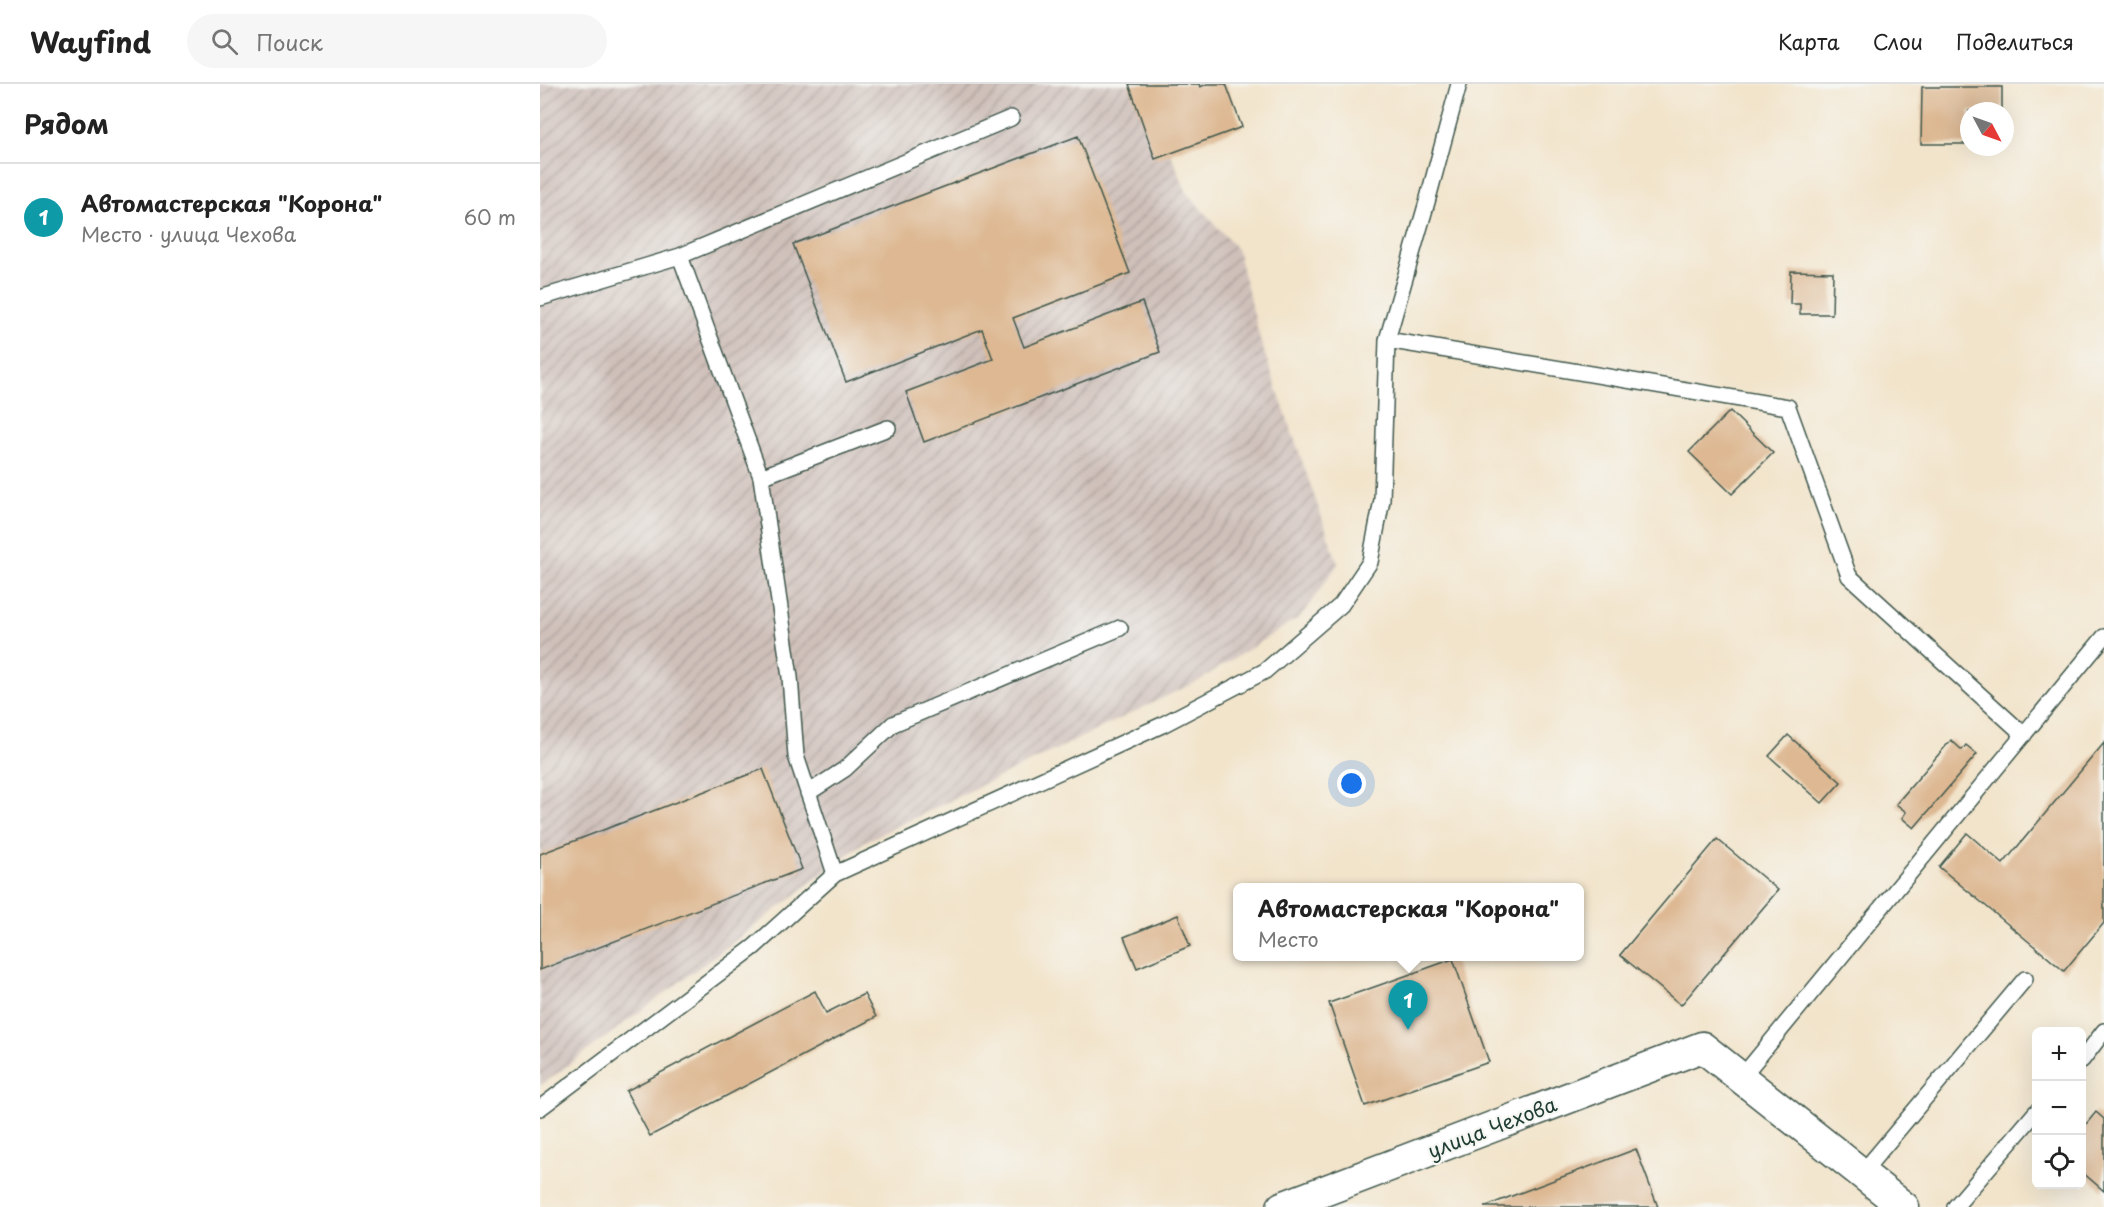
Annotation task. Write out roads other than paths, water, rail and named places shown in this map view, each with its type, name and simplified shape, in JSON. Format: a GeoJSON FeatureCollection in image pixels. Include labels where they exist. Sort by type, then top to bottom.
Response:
{"type":"FeatureCollection","features":[{"type":"Feature","properties":{"kind":"street","name":"улица Чехова"},"geometry":{"type":"LineString","coordinates":[[1282,1207],[1702,1047],[1741,1078]]}},
{"type":"Feature","properties":{"kind":"street"},"geometry":{"type":"LineString","coordinates":[[1741,1078],[1904,1207]]}},
{"type":"Feature","properties":{"kind":"lane"},"geometry":{"type":"LineString","coordinates":[[540,1108],[754,947],[835,874],[1162,725],[1265,671],[1341,604],[1370,562],[1382,500],[1387,340],[1459,84]]}},
{"type":"Feature","properties":{"kind":"lane"},"geometry":{"type":"LineString","coordinates":[[540,298],[680,256],[1011,118]]}},
{"type":"Feature","properties":{"kind":"lane"},"geometry":{"type":"LineString","coordinates":[[680,256],[761,477],[790,677],[796,756],[835,874]]}},
{"type":"Feature","properties":{"kind":"lane"},"geometry":{"type":"LineString","coordinates":[[1387,340],[1788,407],[1849,576],[2024,735]]}},
{"type":"Feature","properties":{"kind":"lane"},"geometry":{"type":"LineString","coordinates":[[761,477],[888,428]]}},
{"type":"Feature","properties":{"kind":"lane"},"geometry":{"type":"LineString","coordinates":[[808,793],[845,769],[893,724],[1120,628]]}},
{"type":"Feature","properties":{"kind":"lane"},"geometry":{"type":"LineString","coordinates":[[1741,1078],[2104,637]]}},
{"type":"Feature","properties":{"kind":"lane"},"geometry":{"type":"LineString","coordinates":[[1862,1173],[2025,979]]}},
{"type":"Feature","properties":{"kind":"lane"},"geometry":{"type":"LineString","coordinates":[[2086,1055],[2104,1031]]}},
{"type":"Feature","properties":{"kind":"lane"},"geometry":{"type":"LineString","coordinates":[[1955,1207],[2032,1118]]}},
{"type":"Feature","properties":{"kind":"place","name":"Автомастерская \"Корона\""},"geometry":{"type":"Point","coordinates":[1408,1030]}}]}
